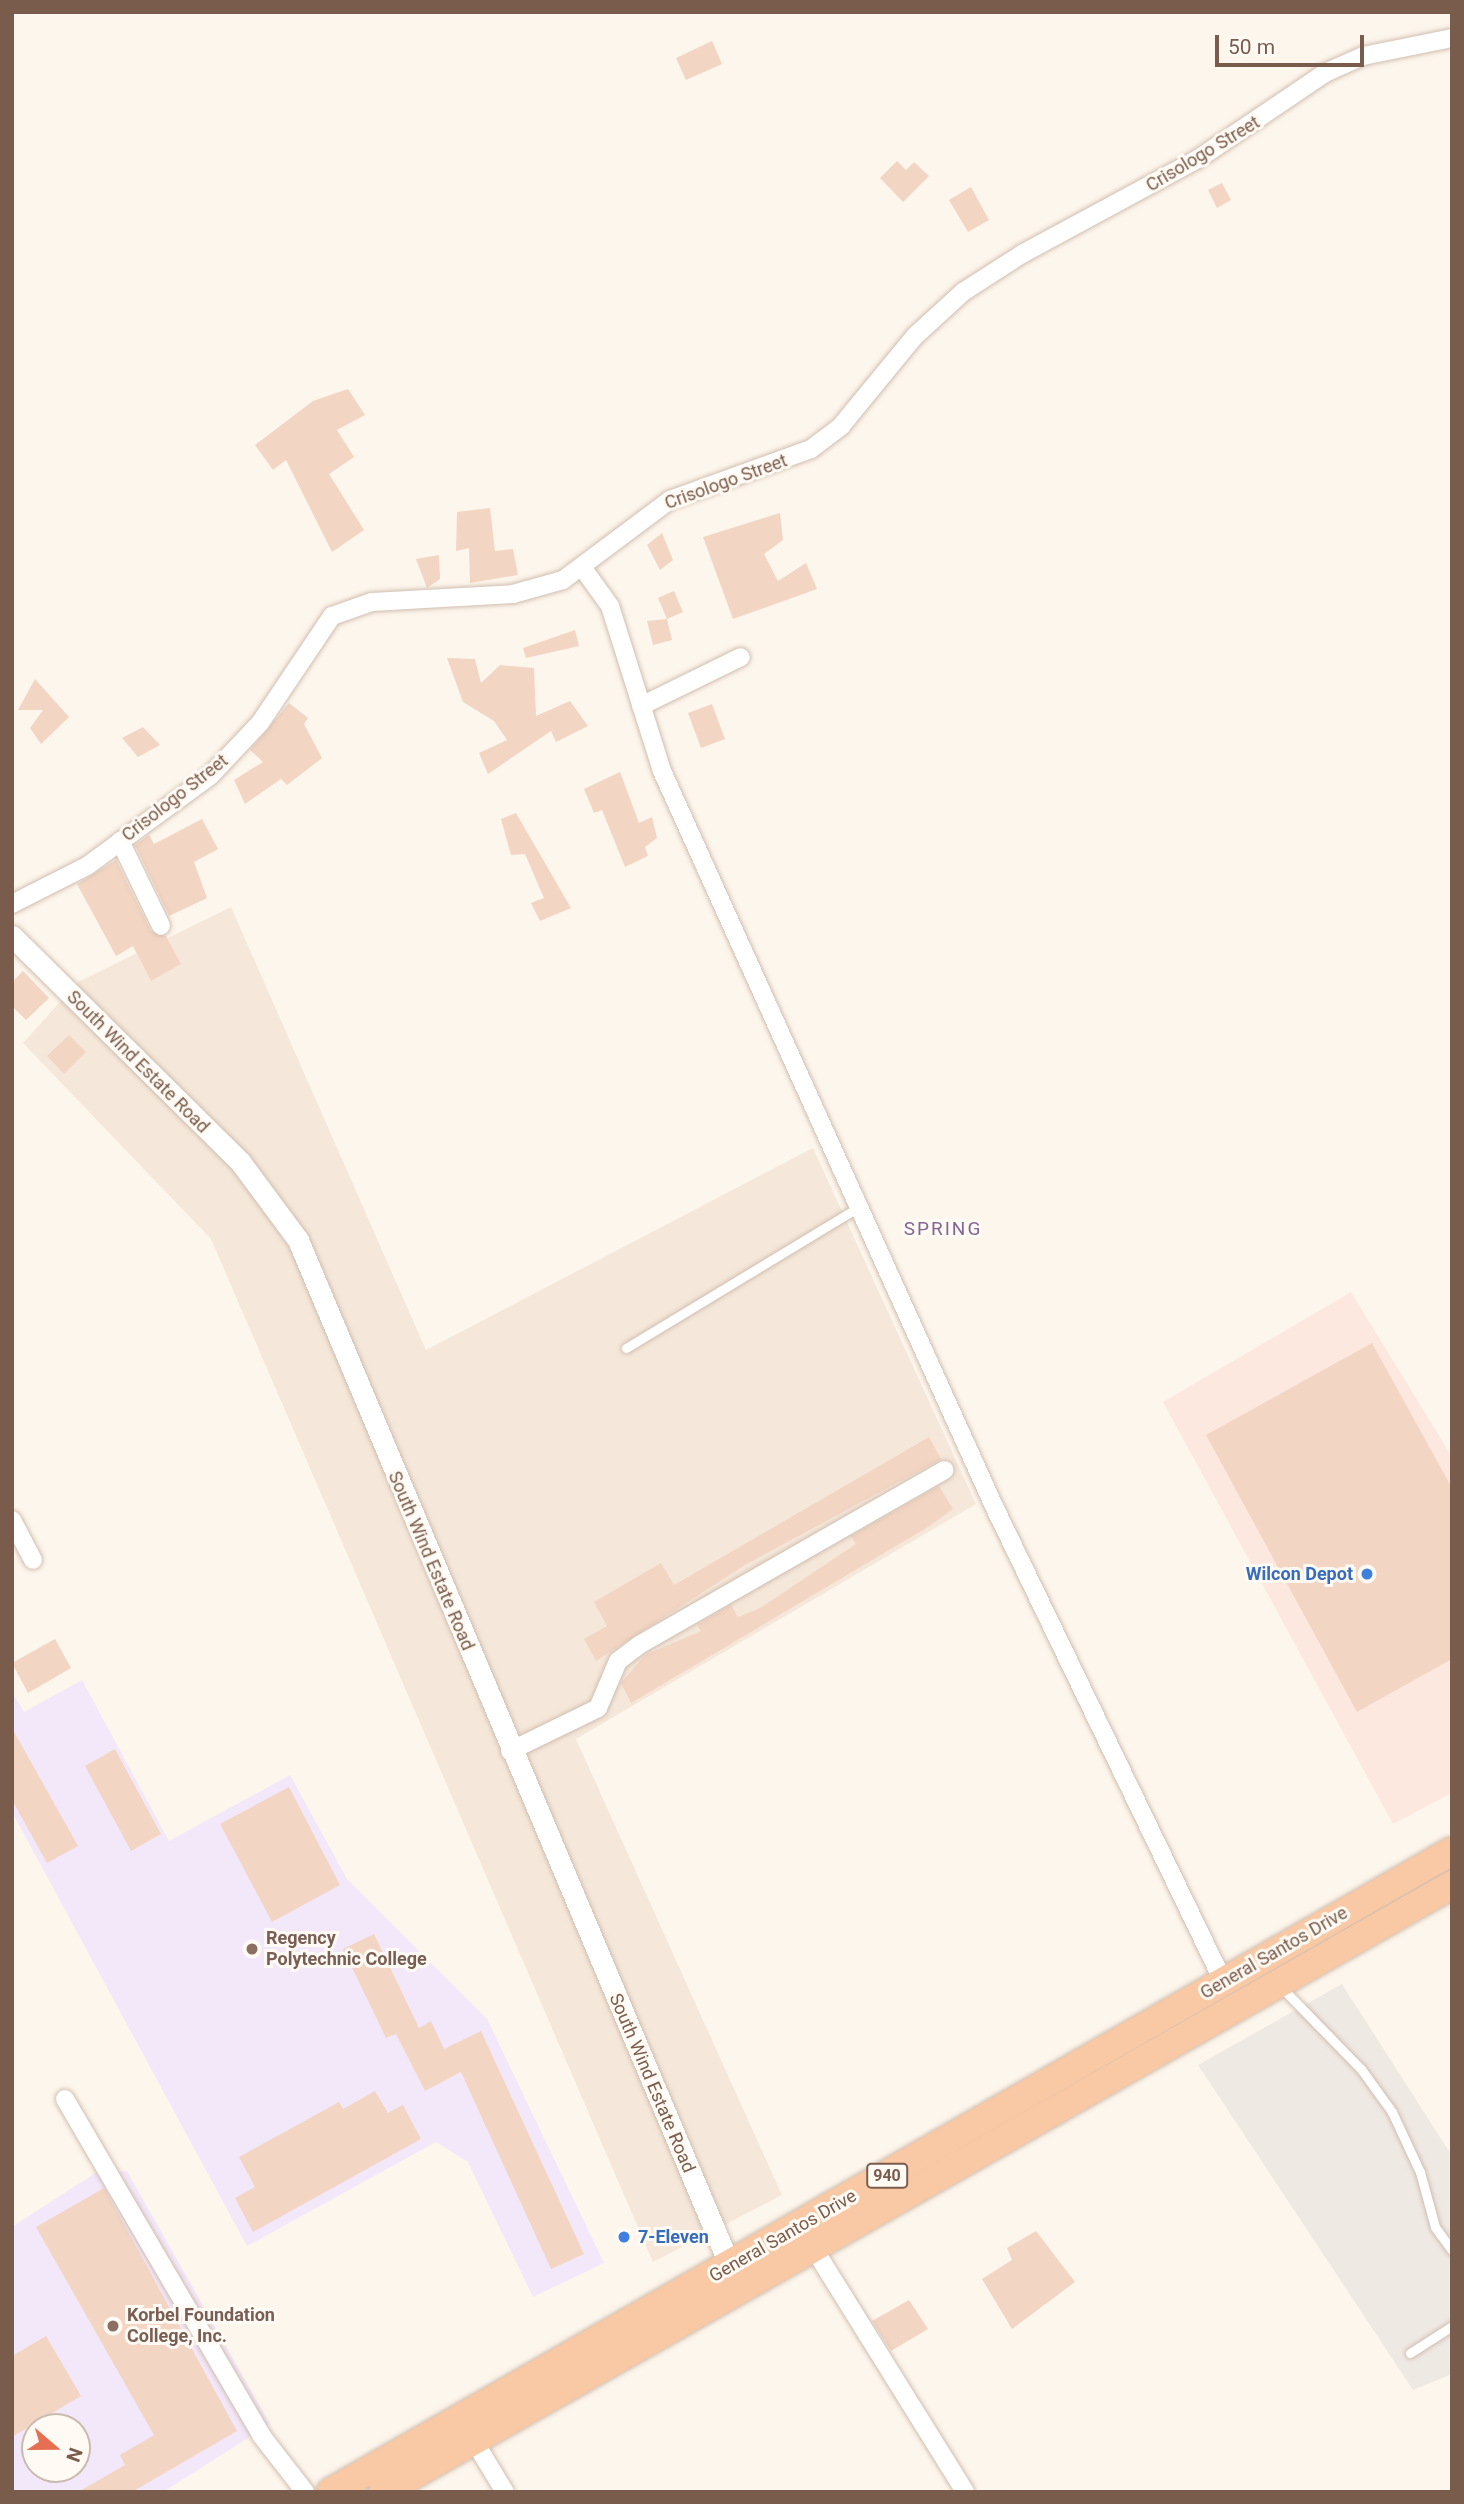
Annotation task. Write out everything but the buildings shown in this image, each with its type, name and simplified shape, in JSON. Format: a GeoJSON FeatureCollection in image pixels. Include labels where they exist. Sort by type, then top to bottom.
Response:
{"type":"FeatureCollection","features":[{"type":"Feature","properties":{"kind":"highway","name":"General Santos Drive"},"geometry":{"type":"LineString","coordinates":[[331,2492],[1452,1851]]}},
{"type":"Feature","properties":{"kind":"highway","name":"General Santos Drive"},"geometry":{"type":"LineString","coordinates":[[383,2492],[1452,1885]]}},
{"type":"Feature","properties":{"kind":"street","name":"Crisologo Street"},"geometry":{"type":"LineString","coordinates":[[12,904],[55,885],[120,841],[238,748],[332,616],[372,601],[531,591],[582,566],[614,536],[670,500],[811,449],[841,426],[925,327],[963,292],[1022,254],[1198,159],[1325,73],[1363,56],[1452,38]]}},
{"type":"Feature","properties":{"kind":"street"},"geometry":{"type":"LineString","coordinates":[[582,566],[610,606],[662,771],[859,1208],[1223,1981]]}},
{"type":"Feature","properties":{"kind":"street"},"geometry":{"type":"LineString","coordinates":[[641,706],[741,657]]}},
{"type":"Feature","properties":{"kind":"street"},"geometry":{"type":"LineString","coordinates":[[120,841],[161,926]]}},
{"type":"Feature","properties":{"kind":"street","name":"South Wind Estate Road"},"geometry":{"type":"LineString","coordinates":[[12,936],[242,1163],[281,1211],[730,2266]]}},
{"type":"Feature","properties":{"kind":"street"},"geometry":{"type":"LineString","coordinates":[[510,1751],[598,1708],[618,1661],[639,1645],[944,1470]]}},
{"type":"Feature","properties":{"kind":"street"},"geometry":{"type":"LineString","coordinates":[[12,1520],[33,1560]]}},
{"type":"Feature","properties":{"kind":"street"},"geometry":{"type":"LineString","coordinates":[[65,2099],[261,2435],[305,2492]]}},
{"type":"Feature","properties":{"kind":"street"},"geometry":{"type":"LineString","coordinates":[[814,2249],[965,2492]]}},
{"type":"Feature","properties":{"kind":"street"},"geometry":{"type":"LineString","coordinates":[[473,2439],[506,2492]]}},
{"type":"Feature","properties":{"kind":"lane"},"geometry":{"type":"LineString","coordinates":[[626,1348],[859,1208]]}},
{"type":"Feature","properties":{"kind":"lane"},"geometry":{"type":"LineString","coordinates":[[1278,1985],[1361,2069],[1392,2112],[1420,2172],[1435,2227],[1452,2250]]}},
{"type":"Feature","properties":{"kind":"lane"},"geometry":{"type":"LineString","coordinates":[[1410,2353],[1452,2326]]}},
{"type":"Feature","properties":{"kind":"shaded area"},"geometry":{"type":"Polygon","coordinates":[[[231,907],[426,1350],[813,1148],[976,1504],[576,1739],[782,2195],[653,2262],[211,1239],[23,1043],[78,982],[231,907]]]}},
{"type":"Feature","properties":{"kind":"shaded area","name":"Wilcon Depot"},"geometry":{"type":"Polygon","coordinates":[[[1351,1292],[1452,1457],[1452,1793],[1393,1824],[1163,1402],[1351,1292]]]}},
{"type":"Feature","properties":{"kind":"shaded area","name":"Regency Polytechnic College"},"geometry":{"type":"Polygon","coordinates":[[[82,1680],[169,1841],[290,1775],[347,1879],[487,2019],[604,2263],[533,2297],[468,2162],[436,2142],[247,2246],[12,1812],[12,1692],[24,1712],[82,1680]]]}},
{"type":"Feature","properties":{"kind":"shaded area"},"geometry":{"type":"Polygon","coordinates":[[[1342,1984],[1452,2156],[1452,2374],[1413,2390],[1198,2065],[1342,1984]]]}},
{"type":"Feature","properties":{"kind":"shaded area","name":"Korbel Foundation College, Inc."},"geometry":{"type":"Polygon","coordinates":[[[127,2171],[270,2424],[163,2492],[12,2492],[12,2227],[95,2173],[127,2171]]]}},
{"type":"Feature","properties":{"kind":"place","name":"Wilcon Depot"},"geometry":{"type":"Point","coordinates":[1367,1574]}},
{"type":"Feature","properties":{"kind":"place","name":"Regency Polytechnic College"},"geometry":{"type":"Point","coordinates":[252,1949]}},
{"type":"Feature","properties":{"kind":"place","name":"7-Eleven"},"geometry":{"type":"Point","coordinates":[624,2237]}},
{"type":"Feature","properties":{"kind":"place","name":"Korbel Foundation College, Inc."},"geometry":{"type":"Point","coordinates":[113,2326]}},
{"type":"Feature","properties":{"kind":"district","name":"SPRING"},"geometry":{"type":"Point","coordinates":[943,1229]}}]}
